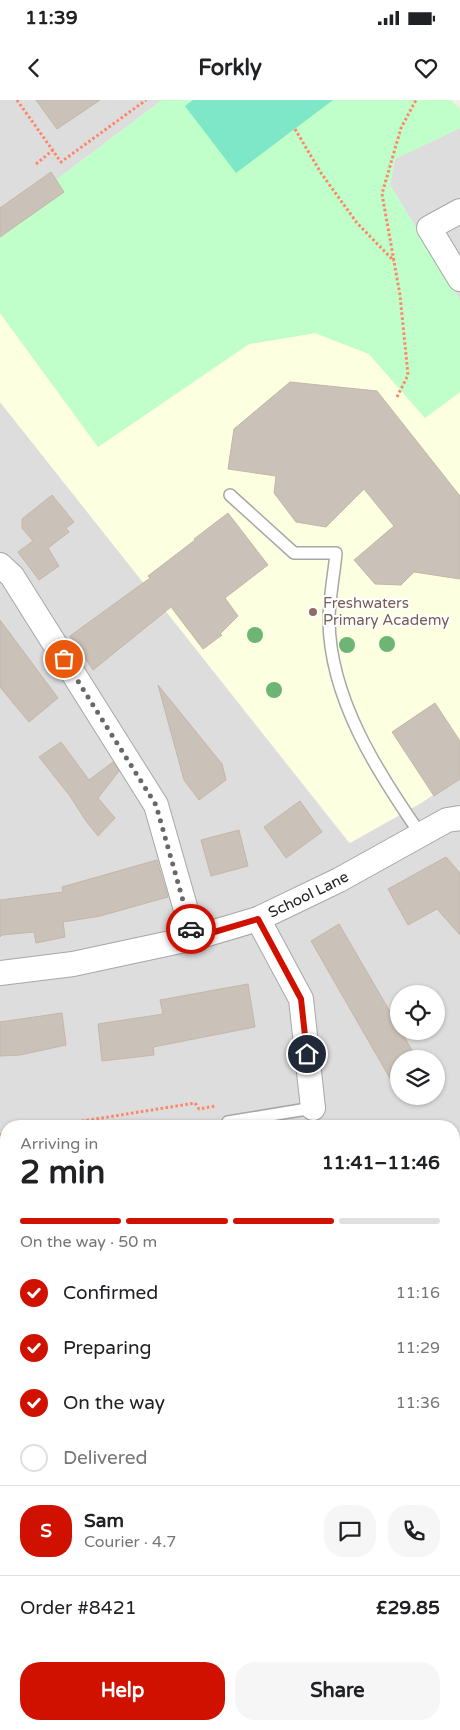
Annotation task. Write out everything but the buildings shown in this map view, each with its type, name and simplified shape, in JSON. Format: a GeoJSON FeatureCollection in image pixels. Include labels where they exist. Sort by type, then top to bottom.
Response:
{"type":"FeatureCollection","features":[{"type":"Feature","properties":{"kind":"street"},"geometry":{"type":"LineString","coordinates":[[460,211],[429,228],[460,279]]}},
{"type":"Feature","properties":{"kind":"street"},"geometry":{"type":"LineString","coordinates":[[0,565],[12,576],[156,805],[194,938]]}},
{"type":"Feature","properties":{"kind":"street","name":"School Lane"},"geometry":{"type":"LineString","coordinates":[[0,973],[73,964],[194,938],[258,919],[339,880],[447,820],[460,818]]}},
{"type":"Feature","properties":{"kind":"street"},"geometry":{"type":"LineString","coordinates":[[258,919],[301,999],[314,1108]]}},
{"type":"Feature","properties":{"kind":"lane"},"geometry":{"type":"LineString","coordinates":[[230,495],[294,553],[336,553],[329,621],[332,649],[342,695],[360,737],[398,801],[421,835]]}},
{"type":"Feature","properties":{"kind":"lane"},"geometry":{"type":"LineString","coordinates":[[250,1120],[314,1108]]}},
{"type":"Feature","properties":{"kind":"path"},"geometry":{"type":"LineString","coordinates":[[17,100],[61,162],[146,100]]}},
{"type":"Feature","properties":{"kind":"path"},"geometry":{"type":"LineString","coordinates":[[397,397],[408,375],[400,295],[382,194],[401,128],[416,100]]}},
{"type":"Feature","properties":{"kind":"path"},"geometry":{"type":"LineString","coordinates":[[295,128],[320,173],[357,223],[394,261]]}},
{"type":"Feature","properties":{"kind":"path"},"geometry":{"type":"LineString","coordinates":[[36,164],[53,150]]}},
{"type":"Feature","properties":{"kind":"path"},"geometry":{"type":"LineString","coordinates":[[87,1120],[195,1103],[199,1109],[215,1105],[225,1120]]}},
{"type":"Feature","properties":{"kind":"shaded area"},"geometry":{"type":"Polygon","coordinates":[[[0,100],[162,100],[0,222],[0,100]]]}},
{"type":"Feature","properties":{"kind":"shaded area"},"geometry":{"type":"Polygon","coordinates":[[[460,128],[460,300],[390,185],[395,159],[460,128]]]}},
{"type":"Feature","properties":{"kind":"shaded area","name":"Freshwaters Primary Academy"},"geometry":{"type":"Polygon","coordinates":[[[0,313],[98,447],[249,344],[315,333],[369,354],[425,418],[460,392],[460,777],[421,803],[350,843],[0,402],[0,313]]]}},
{"type":"Feature","properties":{"kind":"shaded area"},"geometry":{"type":"Polygon","coordinates":[[[0,402],[349,843],[421,803],[460,777],[460,1120],[0,1120],[0,402]]]}},
{"type":"Feature","properties":{"kind":"green space"},"geometry":{"type":"Polygon","coordinates":[[[162,100],[451,100],[460,109],[460,128],[395,159],[390,185],[460,300],[460,392],[425,418],[369,354],[315,333],[249,344],[98,447],[0,313],[0,222],[162,100]]]}},
{"type":"Feature","properties":{"kind":"green space"},"geometry":{"type":"Polygon","coordinates":[[[193,100],[333,100],[236,173],[185,106],[193,100]]]}},
{"type":"Feature","properties":{"kind":"way so far"},"geometry":{"type":"LineString","coordinates":[[64,659],[156,805],[191,929]]}},
{"type":"Feature","properties":{"kind":"place","name":"Freshwaters Primary Academy"},"geometry":{"type":"Point","coordinates":[313,612]}},
{"type":"Feature","properties":{"kind":"route"},"geometry":{"type":"LineString","coordinates":[[191,929],[194,938],[258,919],[301,999],[307,1054]]}}]}
